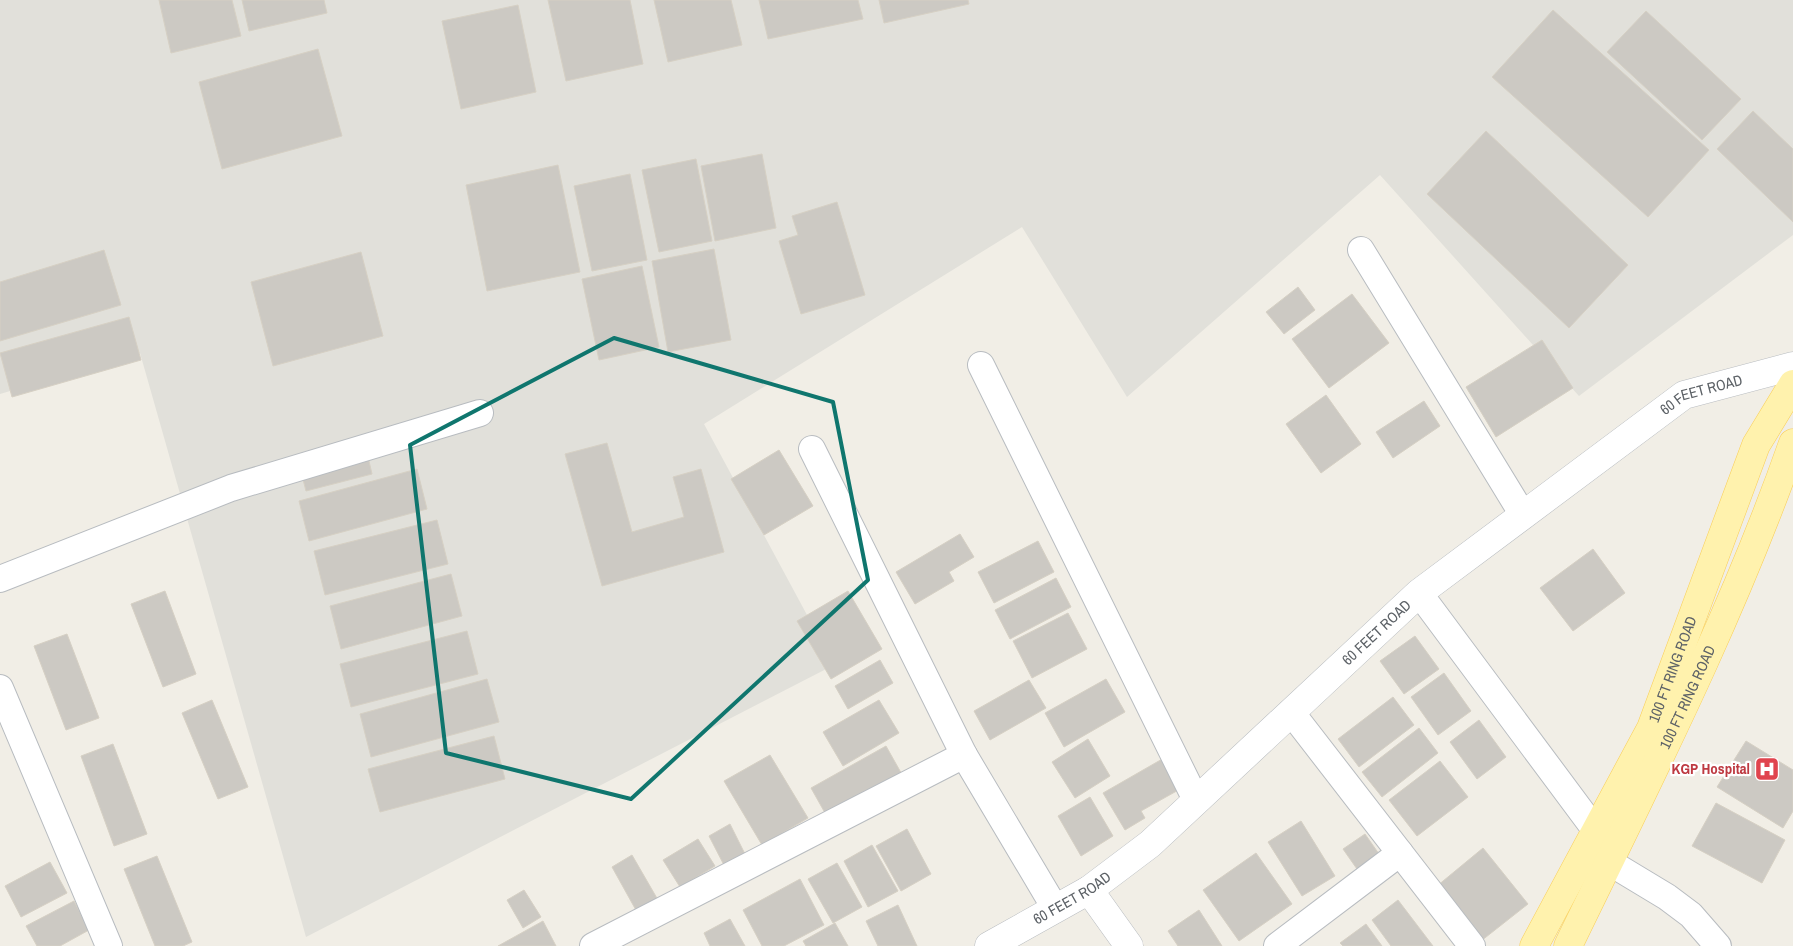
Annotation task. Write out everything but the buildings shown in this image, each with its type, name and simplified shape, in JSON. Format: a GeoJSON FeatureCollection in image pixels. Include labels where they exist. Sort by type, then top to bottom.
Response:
{"type":"FeatureCollection","features":[{"type":"Feature","properties":{"kind":"main road","name":"100 FT RING ROAD"},"geometry":{"type":"LineString","coordinates":[[1534,946],[1651,728],[1756,445],[1793,384]]}},
{"type":"Feature","properties":{"kind":"main road","name":"100 FT RING ROAD"},"geometry":{"type":"LineString","coordinates":[[1568,946],[1677,722],[1769,512],[1793,443]]}},
{"type":"Feature","properties":{"kind":"street"},"geometry":{"type":"LineString","coordinates":[[1361,250],[1523,515]]}},
{"type":"Feature","properties":{"kind":"street"},"geometry":{"type":"LineString","coordinates":[[981,364],[1196,800]]}},
{"type":"Feature","properties":{"kind":"street","name":"60 FEET ROAD"},"geometry":{"type":"LineString","coordinates":[[993,945],[1089,890],[1150,844],[1419,593],[1684,395],[1793,366]]}},
{"type":"Feature","properties":{"kind":"street"},"geometry":{"type":"LineString","coordinates":[[0,579],[231,488],[480,413]]}},
{"type":"Feature","properties":{"kind":"street"},"geometry":{"type":"LineString","coordinates":[[812,449],[964,755],[1055,908]]}},
{"type":"Feature","properties":{"kind":"street"},"geometry":{"type":"LineString","coordinates":[[1419,593],[1596,831]]}},
{"type":"Feature","properties":{"kind":"street"},"geometry":{"type":"LineString","coordinates":[[0,688],[110,946]]}},
{"type":"Feature","properties":{"kind":"street"},"geometry":{"type":"LineString","coordinates":[[1290,712],[1472,946]]}},
{"type":"Feature","properties":{"kind":"street"},"geometry":{"type":"LineString","coordinates":[[593,946],[964,755]]}},
{"type":"Feature","properties":{"kind":"street"},"geometry":{"type":"LineString","coordinates":[[1277,946],[1400,854]]}},
{"type":"Feature","properties":{"kind":"street"},"geometry":{"type":"LineString","coordinates":[[1609,862],[1667,898],[1691,916],[1718,946]]}},
{"type":"Feature","properties":{"kind":"street"},"geometry":{"type":"LineString","coordinates":[[1089,890],[1129,946]]}},
{"type":"Feature","properties":{"kind":"highlighted area"},"geometry":{"type":"Polygon","coordinates":[[[614,338],[833,402],[868,580],[631,799],[446,753],[410,445],[614,338]]]}},
{"type":"Feature","properties":{"kind":"shaded area"},"geometry":{"type":"Polygon","coordinates":[[[0,0],[1793,0],[1793,235],[1579,396],[1380,175],[1127,397],[1022,227],[704,424],[834,665],[306,937],[140,353],[0,394],[0,0]]]}},
{"type":"Feature","properties":{"kind":"place","name":"KGP Hospital"},"geometry":{"type":"Point","coordinates":[1767,769]}}]}
